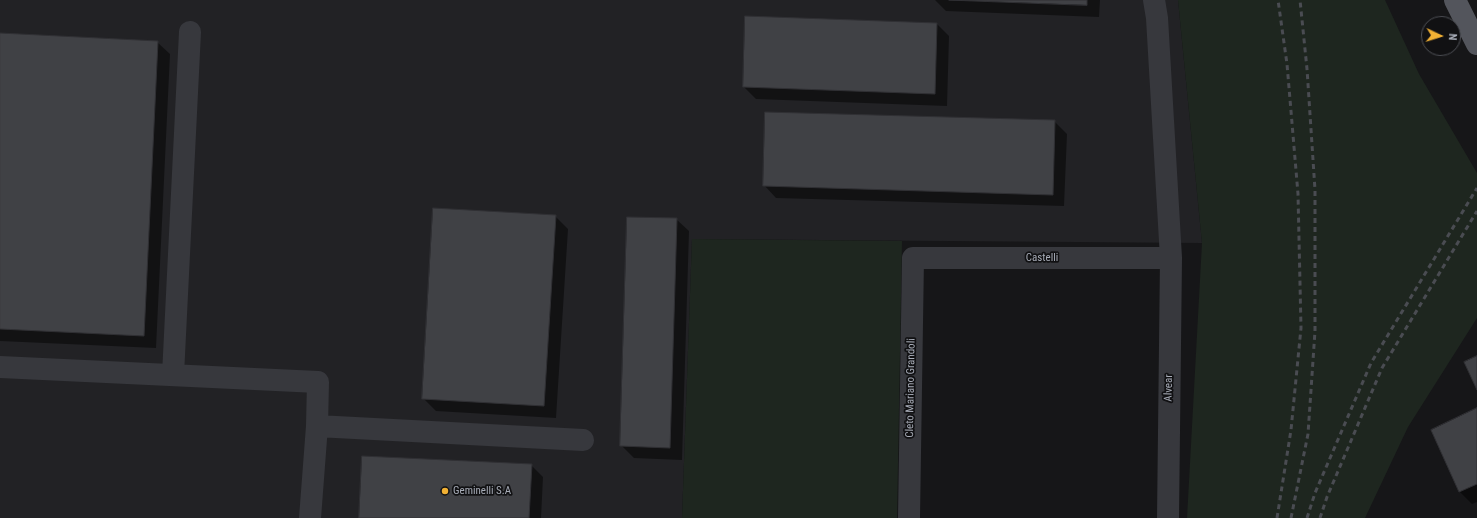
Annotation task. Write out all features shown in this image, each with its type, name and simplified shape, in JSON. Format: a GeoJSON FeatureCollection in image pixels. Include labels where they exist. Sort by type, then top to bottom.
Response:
{"type":"FeatureCollection","features":[{"type":"Feature","properties":{"kind":"main road"},"geometry":{"type":"LineString","coordinates":[[1455,0],[1477,44]]}},
{"type":"Feature","properties":{"kind":"street","name":"Alvear"},"geometry":{"type":"LineString","coordinates":[[1154,0],[1171,258],[1168,518]]}},
{"type":"Feature","properties":{"kind":"street"},"geometry":{"type":"LineString","coordinates":[[173,375],[190,32]]}},
{"type":"Feature","properties":{"kind":"street","name":"Castelli"},"geometry":{"type":"LineString","coordinates":[[913,258],[1171,258]]}},
{"type":"Feature","properties":{"kind":"street","name":"Cleto Mariano Grandoli"},"geometry":{"type":"LineString","coordinates":[[910,518],[913,258]]}},
{"type":"Feature","properties":{"kind":"street"},"geometry":{"type":"LineString","coordinates":[[0,367],[318,382],[317,426],[310,518]]}},
{"type":"Feature","properties":{"kind":"street"},"geometry":{"type":"LineString","coordinates":[[317,426],[583,440]]}},
{"type":"Feature","properties":{"kind":"shaded area"},"geometry":{"type":"Polygon","coordinates":[[[0,0],[1178,0],[1202,243],[692,239],[682,518],[0,518],[0,0]]]}},
{"type":"Feature","properties":{"kind":"shaded area"},"geometry":{"type":"Polygon","coordinates":[[[1178,0],[1385,0],[1419,74],[1477,173],[1477,318],[1408,427],[1365,518],[1187,518],[1202,243],[1178,0]]]}},
{"type":"Feature","properties":{"kind":"shaded area"},"geometry":{"type":"Polygon","coordinates":[[[692,239],[902,241],[897,518],[682,518],[692,239]]]}},
{"type":"Feature","properties":{"kind":"building"},"geometry":{"type":"Polygon","coordinates":[[[949,0],[1087,0],[1087,5],[949,0]]]}},
{"type":"Feature","properties":{"kind":"building"},"geometry":{"type":"Polygon","coordinates":[[[745,16],[937,23],[935,94],[743,87],[745,16]]]}},
{"type":"Feature","properties":{"kind":"building"},"geometry":{"type":"Polygon","coordinates":[[[0,33],[158,41],[144,336],[0,329],[0,33]]]}},
{"type":"Feature","properties":{"kind":"building"},"geometry":{"type":"Polygon","coordinates":[[[765,112],[1055,120],[1053,195],[763,186],[765,112]]]}},
{"type":"Feature","properties":{"kind":"building"},"geometry":{"type":"Polygon","coordinates":[[[433,208],[556,215],[544,406],[422,399],[433,208]]]}},
{"type":"Feature","properties":{"kind":"building"},"geometry":{"type":"Polygon","coordinates":[[[627,217],[677,218],[670,448],[620,446],[627,217]]]}},
{"type":"Feature","properties":{"kind":"building"},"geometry":{"type":"Polygon","coordinates":[[[1477,356],[1477,390],[1464,362],[1477,356]]]}},
{"type":"Feature","properties":{"kind":"building"},"geometry":{"type":"Polygon","coordinates":[[[1477,408],[1477,484],[1459,492],[1431,430],[1477,408]]]}},
{"type":"Feature","properties":{"kind":"building","name":"Geminelli S.A"},"geometry":{"type":"Polygon","coordinates":[[[362,456],[532,464],[529,518],[359,518],[362,456]]]}},
{"type":"Feature","properties":{"kind":"railway"},"geometry":{"type":"LineString","coordinates":[[1277,518],[1291,430],[1301,328],[1298,194],[1287,64],[1278,0]]}},
{"type":"Feature","properties":{"kind":"railway"},"geometry":{"type":"LineString","coordinates":[[1291,518],[1308,434],[1315,331],[1315,190],[1307,69],[1300,0]]}},
{"type":"Feature","properties":{"kind":"railway"},"geometry":{"type":"LineString","coordinates":[[1307,518],[1315,493],[1371,363],[1477,188]]}},
{"type":"Feature","properties":{"kind":"railway"},"geometry":{"type":"LineString","coordinates":[[1320,518],[1327,497],[1382,368],[1477,211]]}},
{"type":"Feature","properties":{"kind":"place","name":"Geminelli S.A"},"geometry":{"type":"Point","coordinates":[445,491]}}]}
